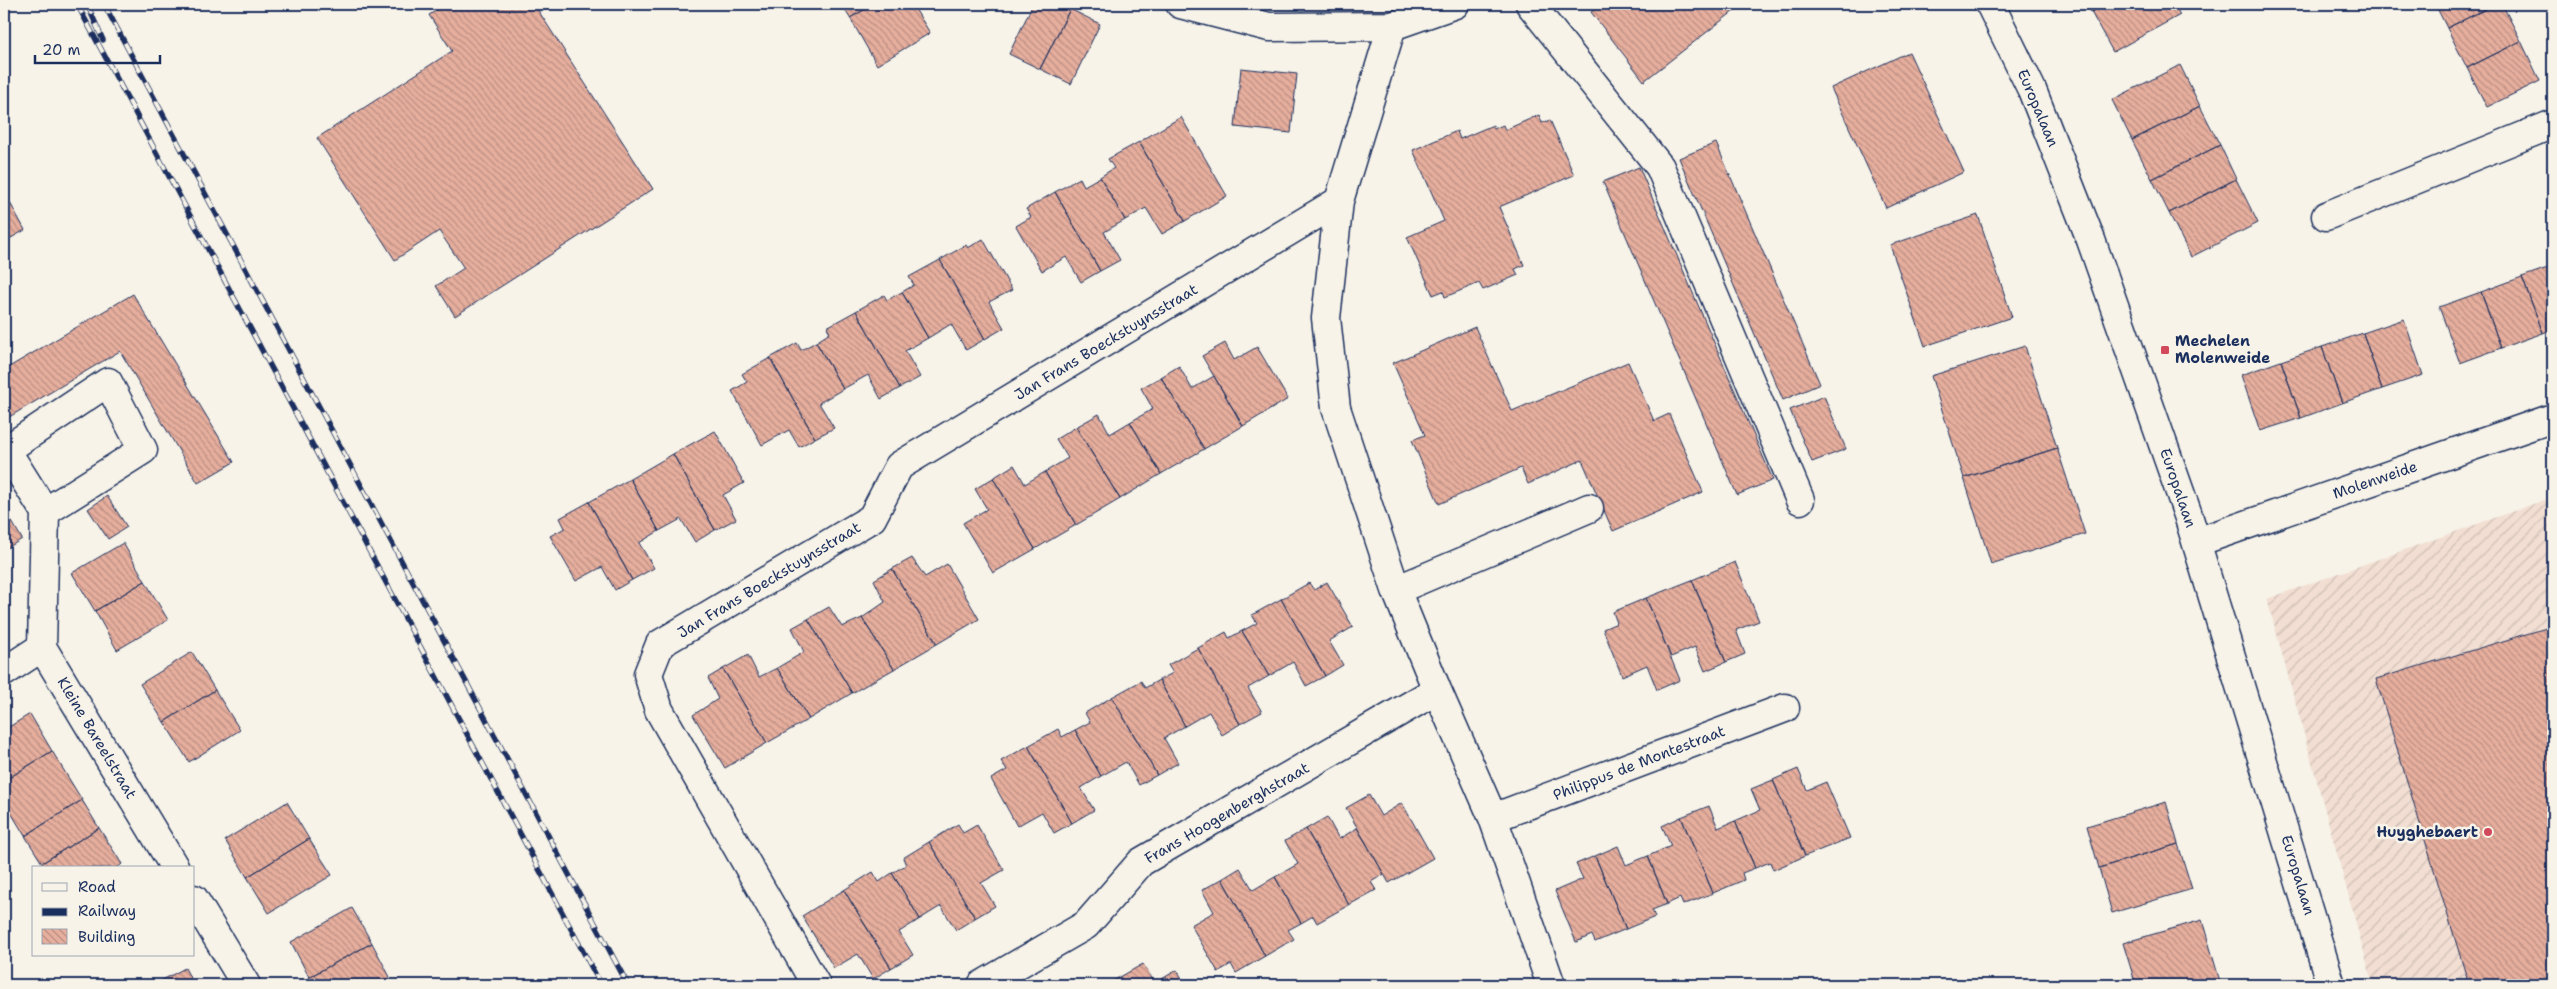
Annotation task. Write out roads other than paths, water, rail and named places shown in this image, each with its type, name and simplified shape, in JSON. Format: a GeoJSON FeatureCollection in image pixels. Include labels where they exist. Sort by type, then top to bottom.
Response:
{"type":"FeatureCollection","features":[{"type":"Feature","properties":{"kind":"street"},"geometry":{"type":"LineString","coordinates":[[1180,4],[1269,27],[1392,26],[1455,4]]}},
{"type":"Feature","properties":{"kind":"street"},"geometry":{"type":"LineString","coordinates":[[1530,4],[1660,167],[1800,500]]}},
{"type":"Feature","properties":{"kind":"street","name":"Europalaan"},"geometry":{"type":"LineString","coordinates":[[1990,4],[2032,90],[2092,240],[2197,542],[2331,985]]}},
{"type":"Feature","properties":{"kind":"street"},"geometry":{"type":"LineString","coordinates":[[1392,26],[1339,201],[1326,318],[1336,408],[1396,590],[1493,818],[1551,985]]}},
{"type":"Feature","properties":{"kind":"street"},"geometry":{"type":"LineString","coordinates":[[2326,216],[2553,124]]}},
{"type":"Feature","properties":{"kind":"street","name":"Jan Frans Boeckstuynsstraat"},"geometry":{"type":"LineString","coordinates":[[816,985],[659,710],[648,674],[660,644],[872,518],[899,466],[1339,201]]}},
{"type":"Feature","properties":{"kind":"street"},"geometry":{"type":"LineString","coordinates":[[4,672],[42,647],[45,512],[6,450],[108,382],[143,450],[45,512]]}},
{"type":"Feature","properties":{"kind":"street","name":"Molenweide"},"geometry":{"type":"LineString","coordinates":[[2197,542],[2553,418]]}},
{"type":"Feature","properties":{"kind":"street"},"geometry":{"type":"LineString","coordinates":[[1396,590],[1590,508]]}},
{"type":"Feature","properties":{"kind":"street","name":"Kleine Bareelstraat"},"geometry":{"type":"LineString","coordinates":[[42,647],[174,866]]}},
{"type":"Feature","properties":{"kind":"street","name":"Frans Hoogenberghstraat"},"geometry":{"type":"LineString","coordinates":[[982,985],[1086,925],[1141,862],[1437,690]]}},
{"type":"Feature","properties":{"kind":"street","name":"Philippus de Montestraat"},"geometry":{"type":"LineString","coordinates":[[1493,818],[1785,708]]}},
{"type":"Feature","properties":{"kind":"street"},"geometry":{"type":"LineString","coordinates":[[195,900],[246,985]]}},
{"type":"Feature","properties":{"kind":"railway"},"geometry":{"type":"LineString","coordinates":[[77,4],[601,985]]}},
{"type":"Feature","properties":{"kind":"railway"},"geometry":{"type":"LineString","coordinates":[[87,4],[103,40]]}},
{"type":"Feature","properties":{"kind":"railway"},"geometry":{"type":"LineString","coordinates":[[104,4],[628,985]]}},
{"type":"Feature","properties":{"kind":"place","name":"Mechelen Molenweide"},"geometry":{"type":"Point","coordinates":[2165,350]}},
{"type":"Feature","properties":{"kind":"place","name":"Huyghebaert"},"geometry":{"type":"Point","coordinates":[2488,832]}}]}
